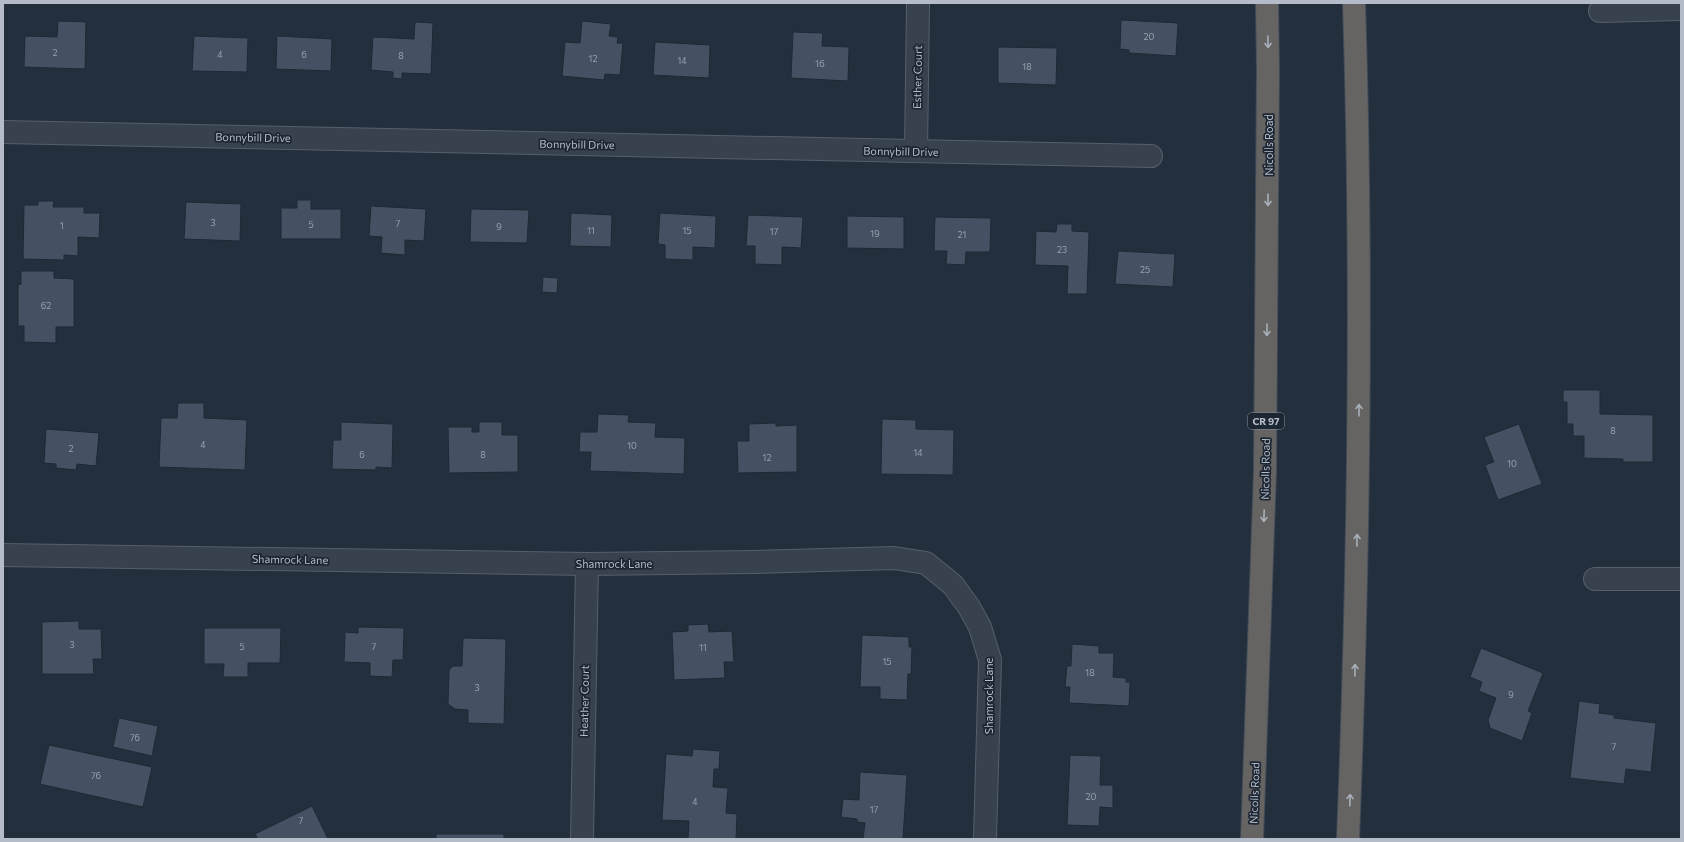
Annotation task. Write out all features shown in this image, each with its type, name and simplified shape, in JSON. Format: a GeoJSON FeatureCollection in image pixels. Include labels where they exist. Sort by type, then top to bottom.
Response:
{"type":"FeatureCollection","features":[{"type":"Feature","properties":{"kind":"highway","name":"Nicolls Road"},"geometry":{"type":"LineString","coordinates":[[1252,839],[1265,470],[1268,116],[1267,3]]}},
{"type":"Feature","properties":{"kind":"highway"},"geometry":{"type":"LineString","coordinates":[[1348,839],[1354,684],[1358,484],[1359,284],[1354,3]]}},
{"type":"Feature","properties":{"kind":"street","name":"Esther Court"},"geometry":{"type":"LineString","coordinates":[[916,151],[918,3]]}},
{"type":"Feature","properties":{"kind":"street"},"geometry":{"type":"LineString","coordinates":[[1600,11],[1681,9]]}},
{"type":"Feature","properties":{"kind":"street","name":"Bonnybill Drive"},"geometry":{"type":"LineString","coordinates":[[3,132],[1151,156]]}},
{"type":"Feature","properties":{"kind":"street","name":"Shamrock Lane"},"geometry":{"type":"LineString","coordinates":[[3,555],[587,564],[754,562],[894,558],[926,563],[953,585],[969,607],[980,627],[990,660],[985,839]]}},
{"type":"Feature","properties":{"kind":"street","name":"Heather Court"},"geometry":{"type":"LineString","coordinates":[[582,839],[587,564]]}},
{"type":"Feature","properties":{"kind":"street"},"geometry":{"type":"LineString","coordinates":[[1595,579],[1681,579]]}},
{"type":"Feature","properties":{"kind":"building"},"geometry":{"type":"Polygon","coordinates":[[[1121,20],[1178,23],[1176,56],[1129,53],[1129,50],[1120,49],[1121,20]]]}},
{"type":"Feature","properties":{"kind":"building"},"geometry":{"type":"Polygon","coordinates":[[[58,21],[86,22],[85,69],[24,67],[25,36],[57,37],[58,21]]]}},
{"type":"Feature","properties":{"kind":"building"},"geometry":{"type":"Polygon","coordinates":[[[582,21],[611,24],[609,36],[618,37],[617,43],[623,43],[620,75],[605,74],[604,80],[562,76],[565,42],[580,43],[582,21]]]}},
{"type":"Feature","properties":{"kind":"building"},"geometry":{"type":"Polygon","coordinates":[[[415,22],[433,23],[431,74],[402,73],[402,79],[393,78],[393,72],[371,70],[373,37],[414,39],[415,22]]]}},
{"type":"Feature","properties":{"kind":"building"},"geometry":{"type":"Polygon","coordinates":[[[793,32],[823,33],[822,46],[849,47],[848,81],[791,78],[793,32]]]}},
{"type":"Feature","properties":{"kind":"building"},"geometry":{"type":"Polygon","coordinates":[[[194,36],[248,38],[247,72],[192,71],[194,36]]]}},
{"type":"Feature","properties":{"kind":"building"},"geometry":{"type":"Polygon","coordinates":[[[277,36],[332,39],[331,71],[276,69],[277,36]]]}},
{"type":"Feature","properties":{"kind":"building"},"geometry":{"type":"Polygon","coordinates":[[[655,42],[710,45],[709,78],[653,75],[655,42]]]}},
{"type":"Feature","properties":{"kind":"building"},"geometry":{"type":"Polygon","coordinates":[[[998,47],[1057,48],[1056,85],[998,83],[998,47]]]}},
{"type":"Feature","properties":{"kind":"building"},"geometry":{"type":"Polygon","coordinates":[[[297,200],[311,200],[311,209],[341,209],[341,239],[281,239],[281,208],[297,208],[297,200]]]}},
{"type":"Feature","properties":{"kind":"building"},"geometry":{"type":"Polygon","coordinates":[[[38,201],[54,201],[53,207],[84,207],[84,213],[100,213],[99,238],[78,237],[78,256],[64,255],[64,260],[23,259],[24,205],[38,205],[38,201]]]}},
{"type":"Feature","properties":{"kind":"building"},"geometry":{"type":"Polygon","coordinates":[[[186,202],[241,204],[240,241],[184,239],[186,202]]]}},
{"type":"Feature","properties":{"kind":"building"},"geometry":{"type":"Polygon","coordinates":[[[371,206],[426,209],[424,241],[405,240],[405,255],[381,253],[382,237],[369,236],[371,206]]]}},
{"type":"Feature","properties":{"kind":"building"},"geometry":{"type":"Polygon","coordinates":[[[471,209],[529,210],[527,243],[470,242],[471,209]]]}},
{"type":"Feature","properties":{"kind":"building"},"geometry":{"type":"Polygon","coordinates":[[[571,213],[612,215],[611,247],[570,246],[571,213]]]}},
{"type":"Feature","properties":{"kind":"building"},"geometry":{"type":"Polygon","coordinates":[[[660,213],[716,216],[715,248],[693,247],[693,260],[665,259],[665,245],[658,244],[660,213]]]}},
{"type":"Feature","properties":{"kind":"building"},"geometry":{"type":"Polygon","coordinates":[[[748,215],[803,217],[801,248],[782,247],[782,265],[755,264],[755,246],[746,246],[748,215]]]}},
{"type":"Feature","properties":{"kind":"building"},"geometry":{"type":"Polygon","coordinates":[[[847,216],[904,217],[904,249],[847,248],[847,216]]]}},
{"type":"Feature","properties":{"kind":"building"},"geometry":{"type":"Polygon","coordinates":[[[935,217],[991,218],[990,252],[966,252],[965,265],[946,264],[947,251],[934,251],[935,217]]]}},
{"type":"Feature","properties":{"kind":"building"},"geometry":{"type":"Polygon","coordinates":[[[1057,224],[1072,224],[1072,231],[1089,232],[1087,294],[1067,294],[1068,266],[1035,265],[1036,231],[1056,232],[1057,224]]]}},
{"type":"Feature","properties":{"kind":"building"},"geometry":{"type":"Polygon","coordinates":[[[1118,251],[1175,254],[1173,287],[1115,284],[1118,251]]]}},
{"type":"Feature","properties":{"kind":"building"},"geometry":{"type":"Polygon","coordinates":[[[21,271],[54,271],[54,278],[74,279],[74,327],[56,327],[56,343],[24,342],[24,326],[18,326],[18,285],[21,284],[21,271]]]}},
{"type":"Feature","properties":{"kind":"building"},"geometry":{"type":"Polygon","coordinates":[[[543,277],[558,278],[557,293],[542,292],[543,277]]]}},
{"type":"Feature","properties":{"kind":"building"},"geometry":{"type":"Polygon","coordinates":[[[1563,390],[1600,390],[1600,414],[1653,415],[1653,462],[1623,462],[1623,459],[1584,458],[1584,436],[1573,436],[1573,424],[1567,424],[1567,402],[1563,402],[1563,390]]]}},
{"type":"Feature","properties":{"kind":"building"},"geometry":{"type":"Polygon","coordinates":[[[178,403],[204,403],[204,418],[247,420],[245,470],[159,467],[161,418],[177,418],[178,403]]]}},
{"type":"Feature","properties":{"kind":"building"},"geometry":{"type":"Polygon","coordinates":[[[598,414],[629,415],[628,422],[656,423],[655,437],[685,438],[684,474],[590,471],[591,452],[579,452],[580,432],[597,432],[598,414]]]}},
{"type":"Feature","properties":{"kind":"building"},"geometry":{"type":"Polygon","coordinates":[[[882,419],[916,420],[916,429],[954,430],[953,475],[881,474],[882,419]]]}},
{"type":"Feature","properties":{"kind":"building"},"geometry":{"type":"Polygon","coordinates":[[[341,422],[393,424],[392,468],[376,467],[376,470],[332,469],[333,440],[341,440],[341,422]]]}},
{"type":"Feature","properties":{"kind":"building"},"geometry":{"type":"Polygon","coordinates":[[[479,422],[502,422],[502,435],[518,435],[518,472],[449,473],[448,427],[472,427],[472,432],[479,432],[479,422]]]}},
{"type":"Feature","properties":{"kind":"building"},"geometry":{"type":"Polygon","coordinates":[[[776,423],[776,426],[797,425],[797,472],[738,473],[737,441],[749,441],[749,424],[776,423]]]}},
{"type":"Feature","properties":{"kind":"building"},"geometry":{"type":"Polygon","coordinates":[[[1519,424],[1542,484],[1498,500],[1485,465],[1494,462],[1484,437],[1519,424]]]}},
{"type":"Feature","properties":{"kind":"building"},"geometry":{"type":"Polygon","coordinates":[[[46,429],[99,433],[96,466],[77,464],[76,470],[56,468],[56,464],[44,463],[46,429]]]}},
{"type":"Feature","properties":{"kind":"building"},"geometry":{"type":"Polygon","coordinates":[[[79,621],[79,629],[101,629],[102,659],[93,659],[94,674],[42,674],[42,622],[79,621]]]}},
{"type":"Feature","properties":{"kind":"building"},"geometry":{"type":"Polygon","coordinates":[[[708,624],[709,632],[732,631],[734,662],[724,662],[725,678],[674,680],[672,632],[688,631],[688,625],[708,624]]]}},
{"type":"Feature","properties":{"kind":"building"},"geometry":{"type":"Polygon","coordinates":[[[358,627],[404,628],[403,660],[393,660],[392,677],[370,676],[370,663],[344,662],[345,632],[358,633],[358,627]]]}},
{"type":"Feature","properties":{"kind":"building"},"geometry":{"type":"Polygon","coordinates":[[[204,628],[281,628],[280,663],[248,663],[248,677],[223,677],[224,664],[204,664],[204,628]]]}},
{"type":"Feature","properties":{"kind":"building"},"geometry":{"type":"Polygon","coordinates":[[[862,635],[909,637],[909,647],[912,647],[911,674],[908,674],[907,700],[880,699],[880,687],[860,687],[862,635]]]}},
{"type":"Feature","properties":{"kind":"building"},"geometry":{"type":"Polygon","coordinates":[[[463,638],[506,639],[504,724],[468,723],[468,710],[455,709],[448,704],[449,670],[453,666],[462,666],[463,638]]]}},
{"type":"Feature","properties":{"kind":"building"},"geometry":{"type":"Polygon","coordinates":[[[1072,644],[1099,646],[1099,653],[1114,653],[1113,677],[1126,678],[1126,682],[1130,682],[1129,706],[1069,703],[1070,687],[1065,687],[1067,666],[1071,666],[1072,644]]]}},
{"type":"Feature","properties":{"kind":"building"},"geometry":{"type":"Polygon","coordinates":[[[1481,648],[1543,673],[1528,711],[1532,713],[1522,741],[1490,728],[1488,720],[1496,698],[1479,691],[1482,682],[1470,677],[1481,648]]]}},
{"type":"Feature","properties":{"kind":"building"},"geometry":{"type":"Polygon","coordinates":[[[1579,701],[1600,704],[1599,713],[1614,715],[1614,718],[1656,723],[1651,772],[1626,769],[1624,784],[1570,778],[1579,701]]]}},
{"type":"Feature","properties":{"kind":"building"},"geometry":{"type":"Polygon","coordinates":[[[119,718],[158,726],[152,756],[113,747],[119,718]]]}},
{"type":"Feature","properties":{"kind":"building"},"geometry":{"type":"Polygon","coordinates":[[[49,745],[152,767],[143,807],[40,784],[49,745]]]}},
{"type":"Feature","properties":{"kind":"building"},"geometry":{"type":"Polygon","coordinates":[[[693,749],[720,751],[719,769],[714,769],[713,787],[728,788],[726,813],[737,814],[736,839],[688,839],[689,821],[662,820],[666,754],[692,756],[693,749]]]}},
{"type":"Feature","properties":{"kind":"building"},"geometry":{"type":"Polygon","coordinates":[[[1070,755],[1101,756],[1100,785],[1113,785],[1113,808],[1100,807],[1099,826],[1067,825],[1070,755]]]}},
{"type":"Feature","properties":{"kind":"building"},"geometry":{"type":"Polygon","coordinates":[[[860,772],[907,775],[903,839],[863,839],[865,823],[857,822],[857,819],[841,817],[843,799],[859,800],[860,772]]]}},
{"type":"Feature","properties":{"kind":"building"},"geometry":{"type":"Polygon","coordinates":[[[312,806],[328,839],[258,839],[255,834],[312,806]]]}},
{"type":"Feature","properties":{"kind":"building"},"geometry":{"type":"Polygon","coordinates":[[[436,834],[504,834],[504,839],[436,839],[436,834]]]}}]}
